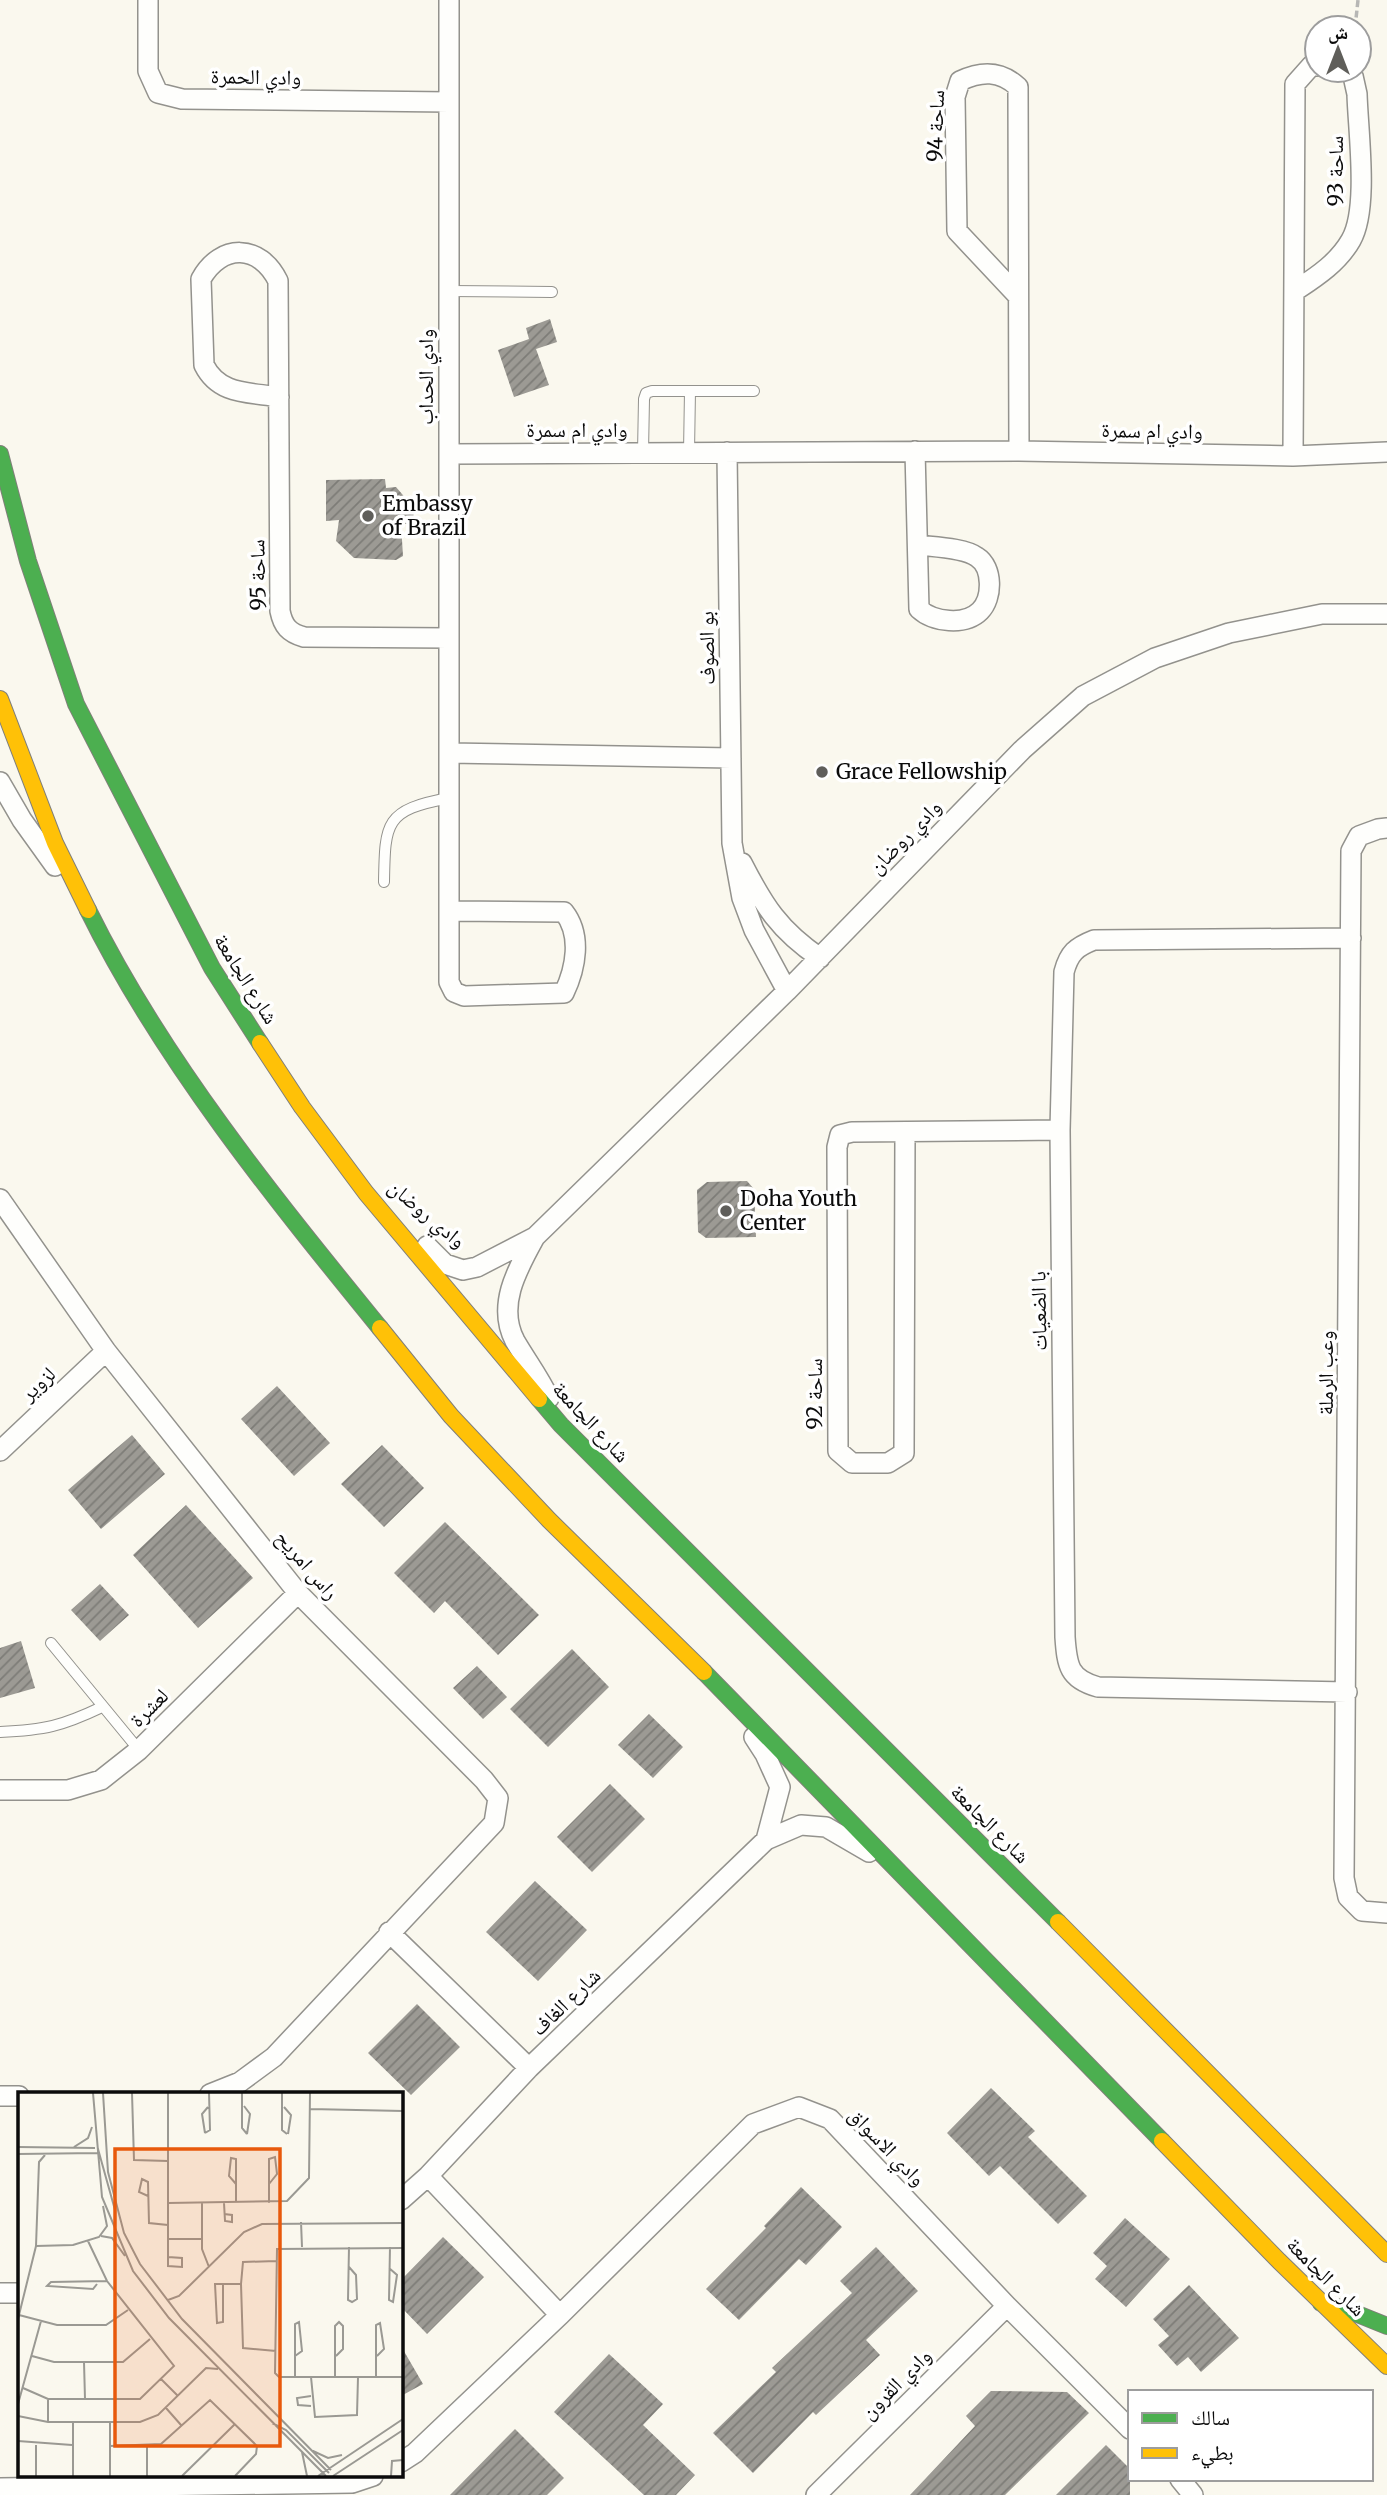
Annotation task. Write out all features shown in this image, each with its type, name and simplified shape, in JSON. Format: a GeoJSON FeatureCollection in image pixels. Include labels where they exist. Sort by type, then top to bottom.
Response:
{"type":"FeatureCollection","features":[{"type":"Feature","properties":{"kind":"main road","name":"شارع الجامعة"},"geometry":{"type":"LineString","coordinates":[[0,454],[28,561],[76,704],[212,968],[302,1107],[366,1193],[561,1425],[1228,2091],[1387,2254]]}},
{"type":"Feature","properties":{"kind":"main road"},"geometry":{"type":"LineString","coordinates":[[0,515],[28,561]]}},
{"type":"Feature","properties":{"kind":"main road","name":"شارع الجامعة"},"geometry":{"type":"LineString","coordinates":[[0,699],[55,843],[81,896],[153,1026],[190,1081],[311,1244],[451,1416],[549,1520],[719,1687],[1321,2303],[1387,2366]]}},
{"type":"Feature","properties":{"kind":"main road"},"geometry":{"type":"LineString","coordinates":[[1321,2303],[1357,2313],[1387,2326]]}},
{"type":"Feature","properties":{"kind":"street","name":"وادي الحمرة"},"geometry":{"type":"LineString","coordinates":[[148,0],[148,71],[158,93],[182,99],[449,102]]}},
{"type":"Feature","properties":{"kind":"street","name":"وادي الحداب"},"geometry":{"type":"LineString","coordinates":[[449,0],[449,102],[449,291],[449,454],[449,638],[449,753],[449,799],[449,911],[449,982],[454,992],[464,996],[564,993],[574,967],[576,951],[571,925],[564,912],[449,911]]}},
{"type":"Feature","properties":{"kind":"street","name":"ساحة 94"},"geometry":{"type":"LineString","coordinates":[[1018,296],[957,231],[955,97],[960,81],[975,74],[1000,74],[1018,87],[1019,451]]}},
{"type":"Feature","properties":{"kind":"street","name":"ساحة 93"},"geometry":{"type":"LineString","coordinates":[[1293,456],[1295,84],[1303,75]]}},
{"type":"Feature","properties":{"kind":"street","name":"ساحة 93"},"geometry":{"type":"LineString","coordinates":[[1295,291],[1324,272],[1351,240],[1361,209],[1355,84]]}},
{"type":"Feature","properties":{"kind":"street","name":"ساحة 95"},"geometry":{"type":"LineString","coordinates":[[279,397],[219,386],[210,378],[204,365],[201,279],[216,259],[228,254],[253,255],[264,260],[278,281],[279,397],[280,611],[287,629],[295,635],[304,636],[449,638]]}},
{"type":"Feature","properties":{"kind":"street"},"geometry":{"type":"LineString","coordinates":[[915,451],[919,609],[926,615],[951,620],[966,618],[980,611],[987,598],[989,583],[987,568],[979,557],[918,545]]}},
{"type":"Feature","properties":{"kind":"street","name":"وادي ام سمرة"},"geometry":{"type":"LineString","coordinates":[[449,454],[1019,451],[1293,456],[1387,452]]}},
{"type":"Feature","properties":{"kind":"street","name":"بو الصوف"},"geometry":{"type":"LineString","coordinates":[[727,452],[733,843],[742,898],[754,930],[787,991]]}},
{"type":"Feature","properties":{"kind":"street","name":"وادي روضان"},"geometry":{"type":"LineString","coordinates":[[366,1193],[402,1220],[445,1264],[463,1270],[477,1267],[535,1237],[787,991],[1022,750],[1083,696],[1154,658],[1229,633],[1322,614],[1387,614]]}},
{"type":"Feature","properties":{"kind":"street"},"geometry":{"type":"LineString","coordinates":[[449,753],[731,758]]}},
{"type":"Feature","properties":{"kind":"street"},"geometry":{"type":"LineString","coordinates":[[0,782],[22,820],[69,887],[81,896]]}},
{"type":"Feature","properties":{"kind":"street","name":"وعب الرملة"},"geometry":{"type":"LineString","coordinates":[[1387,828],[1359,836],[1351,851],[1344,1878],[1348,1897],[1362,1911],[1387,1913]]}},
{"type":"Feature","properties":{"kind":"street","name":"بو الصوف"},"geometry":{"type":"LineString","coordinates":[[733,843],[762,901],[794,940],[820,958]]}},
{"type":"Feature","properties":{"kind":"street","name":"با الضعيات"},"geometry":{"type":"LineString","coordinates":[[1347,1692],[1098,1687],[1082,1682],[1071,1670],[1066,1655],[1065,1637],[1060,1130],[1064,972],[1068,957],[1077,947],[1094,940],[1351,938]]}},
{"type":"Feature","properties":{"kind":"street","name":"ساحة 92"},"geometry":{"type":"LineString","coordinates":[[905,1132],[904,1453],[888,1463],[852,1463],[838,1451],[837,1147],[840,1135],[852,1132],[1060,1130]]}},
{"type":"Feature","properties":{"kind":"street","name":"راس امريح"},"geometry":{"type":"LineString","coordinates":[[0,1199],[106,1351],[298,1593],[484,1780],[498,1798],[494,1823],[274,2057],[240,2082],[215,2092]]}},
{"type":"Feature","properties":{"kind":"street","name":"وادي روضان"},"geometry":{"type":"LineString","coordinates":[[535,1237],[510,1289],[509,1321],[514,1339],[537,1373],[561,1425]]}},
{"type":"Feature","properties":{"kind":"street","name":"لزوير"},"geometry":{"type":"LineString","coordinates":[[0,1451],[106,1351]]}},
{"type":"Feature","properties":{"kind":"street","name":"لعشرة"},"geometry":{"type":"LineString","coordinates":[[0,1790],[68,1790],[101,1780],[139,1750],[298,1593]]}},
{"type":"Feature","properties":{"kind":"street"},"geometry":{"type":"LineString","coordinates":[[719,1687],[765,1754],[780,1787],[766,1840]]}},
{"type":"Feature","properties":{"kind":"street","name":"شارع الغاف"},"geometry":{"type":"LineString","coordinates":[[402,2199],[428,2176],[529,2068],[766,1840],[801,1825],[826,1827],[893,1864]]}},
{"type":"Feature","properties":{"kind":"street"},"geometry":{"type":"LineString","coordinates":[[389,1932],[529,2068]]}},
{"type":"Feature","properties":{"kind":"street"},"geometry":{"type":"LineString","coordinates":[[0,2096],[18,2096]]}},
{"type":"Feature","properties":{"kind":"street","name":"وادي الاسواق"},"geometry":{"type":"LineString","coordinates":[[402,2461],[415,2453],[560,2315],[753,2124],[799,2107],[830,2119],[1007,2306],[1128,2427]]}},
{"type":"Feature","properties":{"kind":"street"},"geometry":{"type":"LineString","coordinates":[[428,2176],[560,2315]]}},
{"type":"Feature","properties":{"kind":"street"},"geometry":{"type":"LineString","coordinates":[[0,2293],[18,2293]]}},
{"type":"Feature","properties":{"kind":"street","name":"وادي القرون"},"geometry":{"type":"LineString","coordinates":[[816,2495],[1007,2306]]}},
{"type":"Feature","properties":{"kind":"street"},"geometry":{"type":"LineString","coordinates":[[0,2488],[266,2490],[352,2483],[367,2478]]}},
{"type":"Feature","properties":{"kind":"street"},"geometry":{"type":"LineString","coordinates":[[1182,2481],[1193,2495]]}},
{"type":"Feature","properties":{"kind":"lane"},"geometry":{"type":"LineString","coordinates":[[449,291],[552,292]]}},
{"type":"Feature","properties":{"kind":"lane"},"geometry":{"type":"LineString","coordinates":[[689,452],[690,390]]}},
{"type":"Feature","properties":{"kind":"lane"},"geometry":{"type":"LineString","coordinates":[[643,452],[646,393],[754,390]]}},
{"type":"Feature","properties":{"kind":"lane"},"geometry":{"type":"LineString","coordinates":[[384,882],[385,839],[396,817],[416,804],[449,799]]}},
{"type":"Feature","properties":{"kind":"lane"},"geometry":{"type":"LineString","coordinates":[[51,1643],[139,1750]]}},
{"type":"Feature","properties":{"kind":"lane"},"geometry":{"type":"LineString","coordinates":[[0,1732],[40,1730],[68,1724],[103,1707]]}},
{"type":"Feature","properties":{"kind":"building"},"geometry":{"type":"Polygon","coordinates":[[[550,319],[557,342],[536,349],[549,385],[514,397],[498,350],[529,339],[526,328],[550,319]]]}},
{"type":"Feature","properties":{"kind":"building"},"geometry":{"type":"Polygon","coordinates":[[[385,479],[386,488],[396,487],[414,508],[413,524],[401,524],[403,556],[396,560],[354,558],[336,541],[339,520],[326,521],[326,480],[385,479]]]}},
{"type":"Feature","properties":{"kind":"building","name":"Doha Youth Center"},"geometry":{"type":"Polygon","coordinates":[[[747,1181],[754,1189],[756,1237],[706,1238],[698,1232],[697,1190],[707,1182],[747,1181]]]}},
{"type":"Feature","properties":{"kind":"building"},"geometry":{"type":"Polygon","coordinates":[[[277,1386],[330,1443],[294,1476],[241,1419],[277,1386]]]}},
{"type":"Feature","properties":{"kind":"building"},"geometry":{"type":"Polygon","coordinates":[[[132,1435],[165,1474],[101,1529],[68,1490],[132,1435]]]}},
{"type":"Feature","properties":{"kind":"building"},"geometry":{"type":"Polygon","coordinates":[[[382,1445],[424,1488],[384,1527],[341,1484],[382,1445]]]}},
{"type":"Feature","properties":{"kind":"building"},"geometry":{"type":"Polygon","coordinates":[[[186,1505],[253,1578],[198,1628],[133,1555],[186,1505]]]}},
{"type":"Feature","properties":{"kind":"building"},"geometry":{"type":"Polygon","coordinates":[[[445,1522],[539,1615],[498,1655],[445,1601],[434,1613],[394,1573],[445,1522]]]}},
{"type":"Feature","properties":{"kind":"building"},"geometry":{"type":"Polygon","coordinates":[[[100,1584],[129,1615],[100,1641],[71,1610],[100,1584]]]}},
{"type":"Feature","properties":{"kind":"building"},"geometry":{"type":"Polygon","coordinates":[[[21,1641],[35,1688],[0,1698],[0,1648],[21,1641]]]}},
{"type":"Feature","properties":{"kind":"building"},"geometry":{"type":"Polygon","coordinates":[[[572,1649],[609,1687],[548,1747],[510,1709],[572,1649]]]}},
{"type":"Feature","properties":{"kind":"building"},"geometry":{"type":"Polygon","coordinates":[[[477,1666],[507,1697],[483,1719],[453,1688],[477,1666]]]}},
{"type":"Feature","properties":{"kind":"building"},"geometry":{"type":"Polygon","coordinates":[[[649,1714],[683,1747],[653,1778],[618,1745],[649,1714]]]}},
{"type":"Feature","properties":{"kind":"building"},"geometry":{"type":"Polygon","coordinates":[[[610,1784],[645,1819],[592,1872],[557,1837],[610,1784]]]}},
{"type":"Feature","properties":{"kind":"building"},"geometry":{"type":"Polygon","coordinates":[[[535,1881],[587,1930],[538,1981],[486,1932],[535,1881]]]}},
{"type":"Feature","properties":{"kind":"building"},"geometry":{"type":"Polygon","coordinates":[[[417,2004],[460,2047],[411,2095],[368,2053],[417,2004]]]}},
{"type":"Feature","properties":{"kind":"building"},"geometry":{"type":"Polygon","coordinates":[[[991,2088],[1035,2131],[1028,2137],[1087,2196],[1058,2224],[1000,2166],[989,2176],[947,2133],[991,2088]]]}},
{"type":"Feature","properties":{"kind":"building"},"geometry":{"type":"Polygon","coordinates":[[[801,2187],[842,2227],[806,2265],[799,2259],[739,2320],[706,2289],[766,2228],[764,2226],[801,2187]]]}},
{"type":"Feature","properties":{"kind":"building"},"geometry":{"type":"Polygon","coordinates":[[[1125,2218],[1170,2259],[1126,2307],[1095,2279],[1107,2266],[1093,2253],[1125,2218]]]}},
{"type":"Feature","properties":{"kind":"building"},"geometry":{"type":"Polygon","coordinates":[[[443,2237],[484,2277],[427,2334],[402,2308],[402,2279],[443,2237]]]}},
{"type":"Feature","properties":{"kind":"building"},"geometry":{"type":"Polygon","coordinates":[[[876,2247],[918,2291],[866,2340],[880,2355],[816,2415],[813,2412],[753,2473],[713,2433],[776,2372],[772,2368],[852,2293],[840,2281],[876,2247]]]}},
{"type":"Feature","properties":{"kind":"building"},"geometry":{"type":"Polygon","coordinates":[[[1189,2285],[1239,2338],[1201,2372],[1188,2357],[1177,2366],[1158,2345],[1169,2336],[1153,2319],[1189,2285]]]}},
{"type":"Feature","properties":{"kind":"building"},"geometry":{"type":"Polygon","coordinates":[[[402,2348],[423,2384],[402,2395],[402,2348]]]}},
{"type":"Feature","properties":{"kind":"building"},"geometry":{"type":"Polygon","coordinates":[[[609,2354],[663,2404],[643,2425],[695,2475],[676,2495],[644,2495],[554,2412],[609,2354]]]}},
{"type":"Feature","properties":{"kind":"building"},"geometry":{"type":"Polygon","coordinates":[[[991,2391],[1067,2392],[1089,2413],[1005,2495],[910,2495],[975,2426],[966,2416],[991,2391]]]}},
{"type":"Feature","properties":{"kind":"building"},"geometry":{"type":"Polygon","coordinates":[[[515,2429],[564,2478],[547,2495],[450,2495],[515,2429]]]}},
{"type":"Feature","properties":{"kind":"building"},"geometry":{"type":"Polygon","coordinates":[[[1106,2445],[1128,2467],[1130,2495],[1056,2495],[1106,2445]]]}},
{"type":"Feature","properties":{"kind":"traffic: fast"},"geometry":{"type":"LineString","coordinates":[[0,454],[28,561],[76,704],[212,968],[260,1043]]}},
{"type":"Feature","properties":{"kind":"traffic: fast"},"geometry":{"type":"LineString","coordinates":[[88,910],[117,966],[150,1020],[222,1127],[380,1328]]}},
{"type":"Feature","properties":{"kind":"traffic: fast"},"geometry":{"type":"LineString","coordinates":[[539,1399],[561,1425],[1058,1922]]}},
{"type":"Feature","properties":{"kind":"traffic: fast"},"geometry":{"type":"LineString","coordinates":[[704,1672],[1162,2141]]}},
{"type":"Feature","properties":{"kind":"traffic: fast"},"geometry":{"type":"LineString","coordinates":[[1321,2303],[1345,2309],[1387,2326]]}},
{"type":"Feature","properties":{"kind":"traffic: slow"},"geometry":{"type":"LineString","coordinates":[[0,699],[55,843],[88,910]]}},
{"type":"Feature","properties":{"kind":"traffic: slow"},"geometry":{"type":"LineString","coordinates":[[260,1043],[302,1107],[366,1193],[539,1399]]}},
{"type":"Feature","properties":{"kind":"traffic: slow"},"geometry":{"type":"LineString","coordinates":[[380,1328],[451,1416],[549,1520],[704,1672]]}},
{"type":"Feature","properties":{"kind":"traffic: slow"},"geometry":{"type":"LineString","coordinates":[[1058,1922],[1387,2254]]}},
{"type":"Feature","properties":{"kind":"traffic: slow"},"geometry":{"type":"LineString","coordinates":[[1162,2141],[1279,2261],[1387,2366]]}},
{"type":"Feature","properties":{"kind":"place","name":"Embassy of Brazil"},"geometry":{"type":"Point","coordinates":[368,516]}},
{"type":"Feature","properties":{"kind":"place","name":"Grace Fellowship"},"geometry":{"type":"Point","coordinates":[822,772]}},
{"type":"Feature","properties":{"kind":"place","name":"Doha Youth Center"},"geometry":{"type":"Point","coordinates":[726,1211]}}]}
